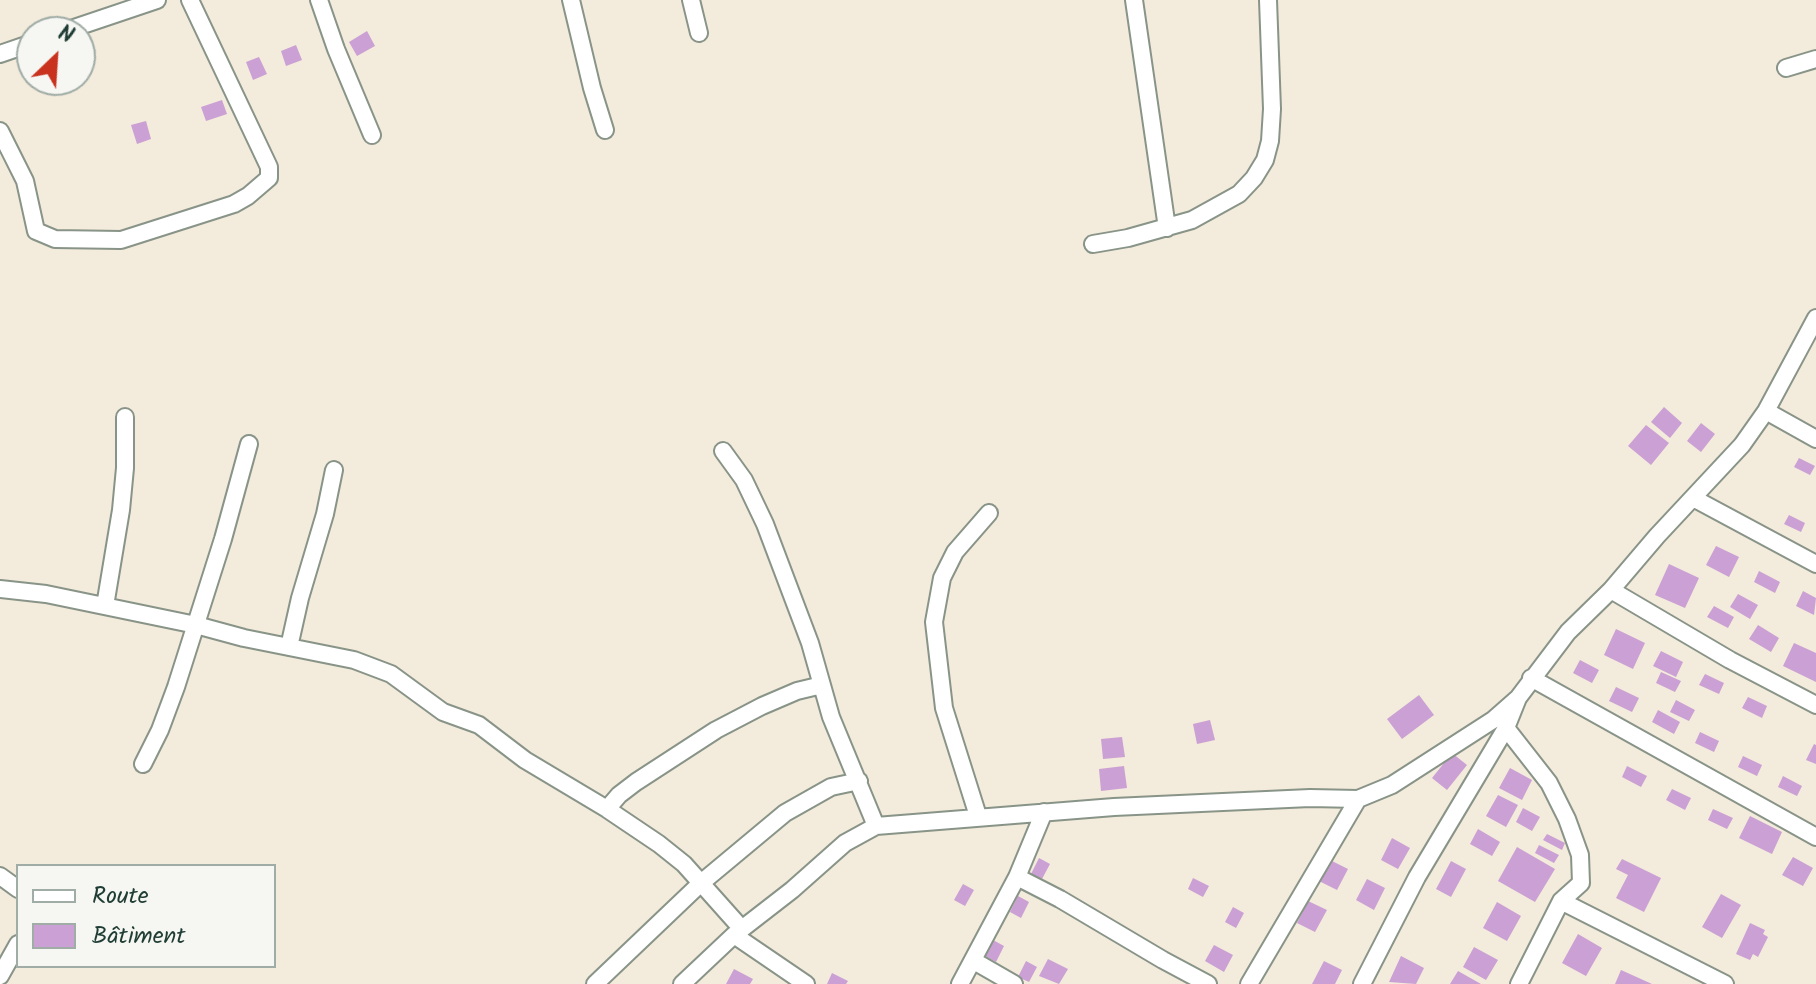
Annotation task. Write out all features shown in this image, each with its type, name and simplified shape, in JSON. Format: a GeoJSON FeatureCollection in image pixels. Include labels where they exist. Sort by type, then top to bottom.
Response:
{"type":"FeatureCollection","features":[{"type":"Feature","properties":{"kind":"street"},"geometry":{"type":"LineString","coordinates":[[96,21],[157,0]]}},
{"type":"Feature","properties":{"kind":"street"},"geometry":{"type":"LineString","coordinates":[[0,131],[25,181],[36,231],[55,239],[121,240],[234,204],[248,196],[269,178],[269,167],[190,0]]}},
{"type":"Feature","properties":{"kind":"street"},"geometry":{"type":"LineString","coordinates":[[319,0],[372,135]]}},
{"type":"Feature","properties":{"kind":"street"},"geometry":{"type":"LineString","coordinates":[[571,0],[605,130]]}},
{"type":"Feature","properties":{"kind":"street"},"geometry":{"type":"LineString","coordinates":[[691,0],[699,33]]}},
{"type":"Feature","properties":{"kind":"street"},"geometry":{"type":"LineString","coordinates":[[1134,0],[1167,228]]}},
{"type":"Feature","properties":{"kind":"street"},"geometry":{"type":"LineString","coordinates":[[1093,244],[1167,228],[1205,214],[1239,194],[1254,178],[1265,160],[1270,141],[1272,109],[1268,0]]}},
{"type":"Feature","properties":{"kind":"street"},"geometry":{"type":"LineString","coordinates":[[1786,68],[1816,59]]}},
{"type":"Feature","properties":{"kind":"street"},"geometry":{"type":"LineString","coordinates":[[1362,984],[1417,877],[1506,728],[1518,698],[1531,678],[1568,632],[1611,590],[1742,445],[1766,411],[1816,318]]}},
{"type":"Feature","properties":{"kind":"street"},"geometry":{"type":"LineString","coordinates":[[1766,411],[1816,439]]}},
{"type":"Feature","properties":{"kind":"street"},"geometry":{"type":"LineString","coordinates":[[105,606],[121,510],[125,417]]}},
{"type":"Feature","properties":{"kind":"street"},"geometry":{"type":"LineString","coordinates":[[143,764],[160,730],[196,625],[249,444]]}},
{"type":"Feature","properties":{"kind":"street"},"geometry":{"type":"LineString","coordinates":[[723,451],[744,480],[765,524],[810,643],[831,717],[876,826]]}},
{"type":"Feature","properties":{"kind":"street"},"geometry":{"type":"LineString","coordinates":[[289,647],[334,470]]}},
{"type":"Feature","properties":{"kind":"street"},"geometry":{"type":"LineString","coordinates":[[1693,498],[1816,564]]}},
{"type":"Feature","properties":{"kind":"street"},"geometry":{"type":"LineString","coordinates":[[978,816],[944,708],[934,622],[942,578],[955,552],[989,513]]}},
{"type":"Feature","properties":{"kind":"street"},"geometry":{"type":"LineString","coordinates":[[0,589],[46,594],[196,625],[354,660],[391,674],[443,712],[479,725],[525,760],[659,844],[684,864],[738,932],[806,984]]}},
{"type":"Feature","properties":{"kind":"street"},"geometry":{"type":"LineString","coordinates":[[1611,590],[1730,660],[1816,705]]}},
{"type":"Feature","properties":{"kind":"street"},"geometry":{"type":"LineString","coordinates":[[1531,678],[1816,837]]}},
{"type":"Feature","properties":{"kind":"street"},"geometry":{"type":"LineString","coordinates":[[607,809],[636,782],[716,730],[797,691],[822,685]]}},
{"type":"Feature","properties":{"kind":"street"},"geometry":{"type":"LineString","coordinates":[[682,984],[738,932],[845,843],[876,826],[1184,803],[1358,799],[1392,785],[1493,720],[1518,698]]}},
{"type":"Feature","properties":{"kind":"street"},"geometry":{"type":"LineString","coordinates":[[1506,728],[1519,749],[1549,783],[1580,855],[1581,883],[1561,901],[1519,984]]}},
{"type":"Feature","properties":{"kind":"street"},"geometry":{"type":"LineString","coordinates":[[595,984],[701,883],[785,813],[831,787],[859,781]]}},
{"type":"Feature","properties":{"kind":"street"},"geometry":{"type":"LineString","coordinates":[[1249,984],[1358,799]]}},
{"type":"Feature","properties":{"kind":"street"},"geometry":{"type":"LineString","coordinates":[[960,984],[1017,877],[1044,812]]}},
{"type":"Feature","properties":{"kind":"street"},"geometry":{"type":"LineString","coordinates":[[1017,877],[1208,984]]}},
{"type":"Feature","properties":{"kind":"street"},"geometry":{"type":"LineString","coordinates":[[1561,901],[1725,984]]}},
{"type":"Feature","properties":{"kind":"street"},"geometry":{"type":"LineString","coordinates":[[0,976],[16,948]]}},
{"type":"Feature","properties":{"kind":"street"},"geometry":{"type":"LineString","coordinates":[[974,961],[1014,984]]}},
{"type":"Feature","properties":{"kind":"building"},"geometry":{"type":"Polygon","coordinates":[[[367,31],[375,46],[357,56],[349,42],[367,31]]]}},
{"type":"Feature","properties":{"kind":"building"},"geometry":{"type":"Polygon","coordinates":[[[296,45],[302,60],[286,66],[281,51],[296,45]]]}},
{"type":"Feature","properties":{"kind":"building"},"geometry":{"type":"Polygon","coordinates":[[[259,57],[267,74],[253,80],[246,62],[259,57]]]}},
{"type":"Feature","properties":{"kind":"building"},"geometry":{"type":"Polygon","coordinates":[[[222,100],[227,114],[206,121],[201,107],[222,100]]]}},
{"type":"Feature","properties":{"kind":"building"},"geometry":{"type":"Polygon","coordinates":[[[146,121],[151,139],[137,144],[131,125],[146,121]]]}},
{"type":"Feature","properties":{"kind":"building"},"geometry":{"type":"Polygon","coordinates":[[[1664,407],[1682,423],[1670,438],[1651,422],[1664,407]]]}},
{"type":"Feature","properties":{"kind":"building"},"geometry":{"type":"Polygon","coordinates":[[[1701,423],[1715,434],[1701,452],[1687,441],[1701,423]]]}},
{"type":"Feature","properties":{"kind":"building"},"geometry":{"type":"Polygon","coordinates":[[[1646,425],[1669,443],[1651,465],[1628,446],[1646,425]]]}},
{"type":"Feature","properties":{"kind":"building"},"geometry":{"type":"Polygon","coordinates":[[[1799,458],[1815,466],[1810,475],[1794,467],[1799,458]]]}},
{"type":"Feature","properties":{"kind":"building"},"geometry":{"type":"Polygon","coordinates":[[[1789,515],[1805,523],[1801,532],[1784,524],[1789,515]]]}},
{"type":"Feature","properties":{"kind":"building"},"geometry":{"type":"Polygon","coordinates":[[[1716,546],[1739,557],[1729,577],[1706,565],[1716,546]]]}},
{"type":"Feature","properties":{"kind":"building"},"geometry":{"type":"Polygon","coordinates":[[[1669,564],[1699,578],[1685,608],[1655,595],[1669,564]]]}},
{"type":"Feature","properties":{"kind":"building"},"geometry":{"type":"Polygon","coordinates":[[[1759,571],[1780,582],[1775,593],[1754,582],[1759,571]]]}},
{"type":"Feature","properties":{"kind":"building"},"geometry":{"type":"Polygon","coordinates":[[[1803,591],[1816,598],[1814,615],[1796,606],[1803,591]]]}},
{"type":"Feature","properties":{"kind":"building"},"geometry":{"type":"Polygon","coordinates":[[[1738,594],[1758,605],[1750,619],[1730,607],[1738,594]]]}},
{"type":"Feature","properties":{"kind":"building"},"geometry":{"type":"Polygon","coordinates":[[[1714,606],[1734,617],[1728,628],[1707,617],[1714,606]]]}},
{"type":"Feature","properties":{"kind":"building"},"geometry":{"type":"Polygon","coordinates":[[[1758,625],[1779,638],[1771,652],[1749,639],[1758,625]]]}},
{"type":"Feature","properties":{"kind":"building"},"geometry":{"type":"Polygon","coordinates":[[[1616,629],[1645,643],[1633,669],[1604,655],[1616,629]]]}},
{"type":"Feature","properties":{"kind":"building"},"geometry":{"type":"Polygon","coordinates":[[[1794,643],[1816,653],[1816,682],[1783,666],[1794,643]]]}},
{"type":"Feature","properties":{"kind":"building"},"geometry":{"type":"Polygon","coordinates":[[[1661,651],[1683,662],[1676,677],[1653,666],[1661,651]]]}},
{"type":"Feature","properties":{"kind":"building"},"geometry":{"type":"Polygon","coordinates":[[[1580,660],[1599,670],[1592,683],[1573,673],[1580,660]]]}},
{"type":"Feature","properties":{"kind":"building"},"geometry":{"type":"Polygon","coordinates":[[[1661,672],[1681,681],[1675,692],[1656,683],[1661,672]]]}},
{"type":"Feature","properties":{"kind":"building"},"geometry":{"type":"Polygon","coordinates":[[[1705,674],[1724,683],[1719,694],[1699,685],[1705,674]]]}},
{"type":"Feature","properties":{"kind":"building"},"geometry":{"type":"Polygon","coordinates":[[[1616,687],[1639,698],[1632,712],[1609,701],[1616,687]]]}},
{"type":"Feature","properties":{"kind":"building"},"geometry":{"type":"Polygon","coordinates":[[[1419,695],[1434,715],[1402,739],[1387,719],[1419,695]]]}},
{"type":"Feature","properties":{"kind":"building"},"geometry":{"type":"Polygon","coordinates":[[[1748,697],[1767,706],[1762,718],[1742,708],[1748,697]]]}},
{"type":"Feature","properties":{"kind":"building"},"geometry":{"type":"Polygon","coordinates":[[[1676,700],[1695,710],[1689,721],[1670,712],[1676,700]]]}},
{"type":"Feature","properties":{"kind":"building"},"geometry":{"type":"Polygon","coordinates":[[[1658,710],[1680,722],[1674,734],[1652,722],[1658,710]]]}},
{"type":"Feature","properties":{"kind":"building"},"geometry":{"type":"Polygon","coordinates":[[[1210,720],[1215,740],[1197,744],[1193,724],[1210,720]]]}},
{"type":"Feature","properties":{"kind":"building"},"geometry":{"type":"Polygon","coordinates":[[[1700,732],[1719,741],[1714,752],[1695,743],[1700,732]]]}},
{"type":"Feature","properties":{"kind":"building"},"geometry":{"type":"Polygon","coordinates":[[[1122,737],[1125,757],[1103,759],[1101,739],[1122,737]]]}},
{"type":"Feature","properties":{"kind":"building"},"geometry":{"type":"Polygon","coordinates":[[[1816,745],[1816,764],[1806,760],[1816,745]]]}},
{"type":"Feature","properties":{"kind":"building"},"geometry":{"type":"Polygon","coordinates":[[[1452,753],[1467,765],[1447,790],[1432,778],[1452,753]]]}},
{"type":"Feature","properties":{"kind":"building"},"geometry":{"type":"Polygon","coordinates":[[[1743,756],[1762,765],[1757,776],[1738,767],[1743,756]]]}},
{"type":"Feature","properties":{"kind":"building"},"geometry":{"type":"Polygon","coordinates":[[[1124,766],[1127,788],[1101,791],[1099,769],[1124,766]]]}},
{"type":"Feature","properties":{"kind":"building"},"geometry":{"type":"Polygon","coordinates":[[[1627,766],[1647,776],[1641,787],[1622,777],[1627,766]]]}},
{"type":"Feature","properties":{"kind":"building"},"geometry":{"type":"Polygon","coordinates":[[[1510,768],[1532,780],[1522,800],[1499,788],[1510,768]]]}},
{"type":"Feature","properties":{"kind":"building"},"geometry":{"type":"Polygon","coordinates":[[[1783,776],[1802,786],[1797,796],[1778,787],[1783,776]]]}},
{"type":"Feature","properties":{"kind":"building"},"geometry":{"type":"Polygon","coordinates":[[[1672,789],[1691,798],[1685,810],[1666,800],[1672,789]]]}},
{"type":"Feature","properties":{"kind":"building"},"geometry":{"type":"Polygon","coordinates":[[[1498,795],[1518,805],[1506,827],[1486,816],[1498,795]]]}},
{"type":"Feature","properties":{"kind":"building"},"geometry":{"type":"Polygon","coordinates":[[[1523,808],[1540,817],[1532,831],[1516,822],[1523,808]]]}},
{"type":"Feature","properties":{"kind":"building"},"geometry":{"type":"Polygon","coordinates":[[[1713,809],[1733,818],[1727,829],[1708,820],[1713,809]]]}},
{"type":"Feature","properties":{"kind":"building"},"geometry":{"type":"Polygon","coordinates":[[[1750,816],[1782,832],[1772,854],[1739,838],[1750,816]]]}},
{"type":"Feature","properties":{"kind":"building"},"geometry":{"type":"Polygon","coordinates":[[[1478,829],[1500,842],[1492,856],[1470,844],[1478,829]]]}},
{"type":"Feature","properties":{"kind":"building"},"geometry":{"type":"Polygon","coordinates":[[[1547,834],[1565,843],[1562,850],[1543,840],[1547,834]]]}},
{"type":"Feature","properties":{"kind":"building"},"geometry":{"type":"Polygon","coordinates":[[[1392,838],[1410,848],[1398,869],[1381,860],[1392,838]]]}},
{"type":"Feature","properties":{"kind":"building"},"geometry":{"type":"Polygon","coordinates":[[[1539,845],[1559,855],[1554,863],[1535,853],[1539,845]]]}},
{"type":"Feature","properties":{"kind":"building"},"geometry":{"type":"Polygon","coordinates":[[[1517,847],[1555,869],[1535,902],[1498,881],[1517,847]]]}},
{"type":"Feature","properties":{"kind":"building"},"geometry":{"type":"Polygon","coordinates":[[[1793,857],[1813,868],[1803,886],[1782,875],[1793,857]]]}},
{"type":"Feature","properties":{"kind":"building"},"geometry":{"type":"Polygon","coordinates":[[[1039,858],[1050,864],[1042,879],[1031,874],[1039,858]]]}},
{"type":"Feature","properties":{"kind":"building"},"geometry":{"type":"Polygon","coordinates":[[[1622,859],[1661,878],[1644,912],[1616,898],[1628,875],[1616,869],[1622,859]]]}},
{"type":"Feature","properties":{"kind":"building"},"geometry":{"type":"Polygon","coordinates":[[[1330,860],[1348,869],[1337,890],[1319,881],[1330,860]]]}},
{"type":"Feature","properties":{"kind":"building"},"geometry":{"type":"Polygon","coordinates":[[[1451,861],[1466,869],[1451,897],[1436,889],[1451,861]]]}},
{"type":"Feature","properties":{"kind":"building"},"geometry":{"type":"Polygon","coordinates":[[[1193,878],[1209,886],[1203,897],[1188,889],[1193,878]]]}},
{"type":"Feature","properties":{"kind":"building"},"geometry":{"type":"Polygon","coordinates":[[[1367,879],[1385,888],[1374,910],[1356,900],[1367,879]]]}},
{"type":"Feature","properties":{"kind":"building"},"geometry":{"type":"Polygon","coordinates":[[[963,884],[974,890],[965,906],[954,900],[963,884]]]}},
{"type":"Feature","properties":{"kind":"building"},"geometry":{"type":"Polygon","coordinates":[[[1721,894],[1741,905],[1722,938],[1702,927],[1721,894]]]}},
{"type":"Feature","properties":{"kind":"building"},"geometry":{"type":"Polygon","coordinates":[[[1018,896],[1029,902],[1021,918],[1010,912],[1018,896]]]}},
{"type":"Feature","properties":{"kind":"building"},"geometry":{"type":"Polygon","coordinates":[[[1308,901],[1327,910],[1315,932],[1297,923],[1308,901]]]}},
{"type":"Feature","properties":{"kind":"building"},"geometry":{"type":"Polygon","coordinates":[[[1497,902],[1521,916],[1507,941],[1483,928],[1497,902]]]}},
{"type":"Feature","properties":{"kind":"building"},"geometry":{"type":"Polygon","coordinates":[[[1233,907],[1244,913],[1236,928],[1225,922],[1233,907]]]}},
{"type":"Feature","properties":{"kind":"building"},"geometry":{"type":"Polygon","coordinates":[[[1750,923],[1765,930],[1763,934],[1768,937],[1758,957],[1753,954],[1750,960],[1736,954],[1750,923]]]}},
{"type":"Feature","properties":{"kind":"building"},"geometry":{"type":"Polygon","coordinates":[[[1578,934],[1602,948],[1586,976],[1562,963],[1578,934]]]}},
{"type":"Feature","properties":{"kind":"building"},"geometry":{"type":"Polygon","coordinates":[[[993,940],[1004,946],[996,962],[985,956],[993,940]]]}},
{"type":"Feature","properties":{"kind":"building"},"geometry":{"type":"Polygon","coordinates":[[[1214,945],[1233,955],[1224,972],[1205,961],[1214,945]]]}},
{"type":"Feature","properties":{"kind":"building"},"geometry":{"type":"Polygon","coordinates":[[[1474,947],[1498,960],[1486,980],[1463,967],[1474,947]]]}},
{"type":"Feature","properties":{"kind":"building"},"geometry":{"type":"Polygon","coordinates":[[[1401,956],[1424,968],[1416,984],[1389,982],[1401,956]]]}},
{"type":"Feature","properties":{"kind":"building"},"geometry":{"type":"Polygon","coordinates":[[[1048,959],[1068,969],[1059,984],[1039,976],[1048,959]]]}},
{"type":"Feature","properties":{"kind":"building"},"geometry":{"type":"Polygon","coordinates":[[[1026,961],[1037,967],[1029,982],[1018,977],[1026,961]]]}},
{"type":"Feature","properties":{"kind":"building"},"geometry":{"type":"Polygon","coordinates":[[[1324,961],[1342,970],[1335,984],[1312,984],[1324,961]]]}},
{"type":"Feature","properties":{"kind":"building"},"geometry":{"type":"Polygon","coordinates":[[[734,969],[753,979],[750,984],[726,984],[734,969]]]}},
{"type":"Feature","properties":{"kind":"building"},"geometry":{"type":"Polygon","coordinates":[[[1621,970],[1652,984],[1615,984],[1621,970]]]}},
{"type":"Feature","properties":{"kind":"building"},"geometry":{"type":"Polygon","coordinates":[[[1458,971],[1481,984],[1450,984],[1458,971]]]}},
{"type":"Feature","properties":{"kind":"building"},"geometry":{"type":"Polygon","coordinates":[[[832,973],[848,981],[846,984],[827,984],[832,973]]]}}]}
